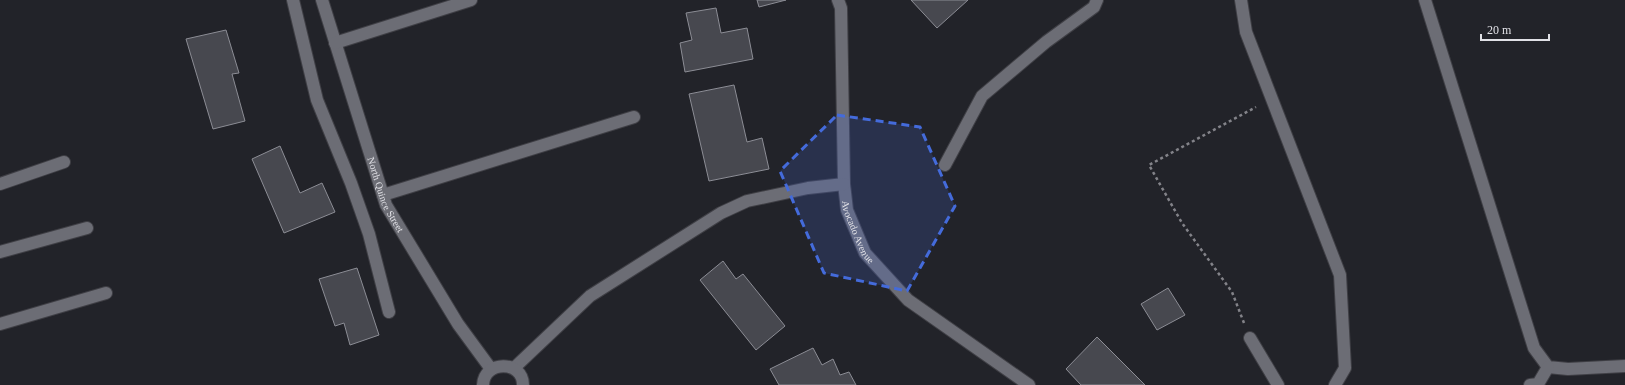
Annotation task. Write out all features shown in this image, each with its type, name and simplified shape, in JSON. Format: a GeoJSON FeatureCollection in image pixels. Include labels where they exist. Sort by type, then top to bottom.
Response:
{"type":"FeatureCollection","features":[{"type":"Feature","properties":{"kind":"street"},"geometry":{"type":"LineString","coordinates":[[293,0],[317,100],[351,184],[366,226],[389,312]]}},
{"type":"Feature","properties":{"kind":"street","name":"North Quince Street"},"geometry":{"type":"LineString","coordinates":[[322,0],[386,205],[458,324],[491,369]]}},
{"type":"Feature","properties":{"kind":"street"},"geometry":{"type":"LineString","coordinates":[[335,43],[454,3],[471,0]]}},
{"type":"Feature","properties":{"kind":"street","name":"Avocado Avenue"},"geometry":{"type":"LineString","coordinates":[[838,0],[841,8],[844,184],[848,210],[865,253],[908,300],[1029,385]]}},
{"type":"Feature","properties":{"kind":"street"},"geometry":{"type":"LineString","coordinates":[[945,165],[982,96],[1046,42],[1094,7],[1097,0]]}},
{"type":"Feature","properties":{"kind":"street"},"geometry":{"type":"LineString","coordinates":[[1241,0],[1246,32],[1340,275],[1345,368],[1335,385]]}},
{"type":"Feature","properties":{"kind":"street"},"geometry":{"type":"LineString","coordinates":[[1425,0],[1534,348],[1548,367],[1568,369],[1625,366]]}},
{"type":"Feature","properties":{"kind":"street"},"geometry":{"type":"LineString","coordinates":[[383,195],[634,117]]}},
{"type":"Feature","properties":{"kind":"street"},"geometry":{"type":"LineString","coordinates":[[0,184],[64,162]]}},
{"type":"Feature","properties":{"kind":"street"},"geometry":{"type":"LineString","coordinates":[[514,368],[590,296],[721,214],[747,201],[808,188],[844,184]]}},
{"type":"Feature","properties":{"kind":"street"},"geometry":{"type":"LineString","coordinates":[[0,252],[87,228]]}},
{"type":"Feature","properties":{"kind":"street"},"geometry":{"type":"LineString","coordinates":[[0,324],[106,293]]}},
{"type":"Feature","properties":{"kind":"street"},"geometry":{"type":"LineString","coordinates":[[1250,338],[1278,385]]}},
{"type":"Feature","properties":{"kind":"street"},"geometry":{"type":"LineString","coordinates":[[483,385],[486,375],[491,369],[506,365],[514,368],[520,373],[523,380],[523,385]]}},
{"type":"Feature","properties":{"kind":"street"},"geometry":{"type":"LineString","coordinates":[[1530,385],[1538,384],[1548,367]]}},
{"type":"Feature","properties":{"kind":"path"},"geometry":{"type":"LineString","coordinates":[[1250,338],[1232,292],[1182,223],[1149,165],[1272,99]]}},
{"type":"Feature","properties":{"kind":"highlighted area"},"geometry":{"type":"Polygon","coordinates":[[[837,115],[920,127],[955,206],[907,291],[824,273],[780,171],[837,115]]]}},
{"type":"Feature","properties":{"kind":"building"},"geometry":{"type":"Polygon","coordinates":[[[757,0],[786,0],[759,7],[757,0]]]}},
{"type":"Feature","properties":{"kind":"building"},"geometry":{"type":"Polygon","coordinates":[[[911,0],[968,0],[937,28],[911,0]]]}},
{"type":"Feature","properties":{"kind":"building"},"geometry":{"type":"Polygon","coordinates":[[[716,8],[721,33],[747,28],[753,59],[685,72],[680,43],[692,40],[686,13],[716,8]]]}},
{"type":"Feature","properties":{"kind":"building"},"geometry":{"type":"Polygon","coordinates":[[[226,30],[239,73],[232,74],[245,121],[213,129],[186,39],[226,30]]]}},
{"type":"Feature","properties":{"kind":"building"},"geometry":{"type":"Polygon","coordinates":[[[734,85],[747,142],[762,138],[769,169],[709,181],[689,94],[734,85]]]}},
{"type":"Feature","properties":{"kind":"building"},"geometry":{"type":"Polygon","coordinates":[[[280,146],[300,193],[322,183],[335,212],[284,233],[252,159],[280,146]]]}},
{"type":"Feature","properties":{"kind":"building"},"geometry":{"type":"Polygon","coordinates":[[[723,261],[736,279],[743,274],[785,326],[756,350],[700,280],[723,261]]]}},
{"type":"Feature","properties":{"kind":"building"},"geometry":{"type":"Polygon","coordinates":[[[357,268],[379,335],[350,345],[344,323],[335,326],[319,279],[357,268]]]}},
{"type":"Feature","properties":{"kind":"building"},"geometry":{"type":"Polygon","coordinates":[[[1168,288],[1185,315],[1157,330],[1141,304],[1168,288]]]}},
{"type":"Feature","properties":{"kind":"building"},"geometry":{"type":"Polygon","coordinates":[[[1097,337],[1145,385],[1081,385],[1066,369],[1097,337]]]}},
{"type":"Feature","properties":{"kind":"building"},"geometry":{"type":"Polygon","coordinates":[[[813,348],[822,365],[833,359],[840,375],[849,372],[856,385],[779,385],[770,369],[813,348]]]}}]}
